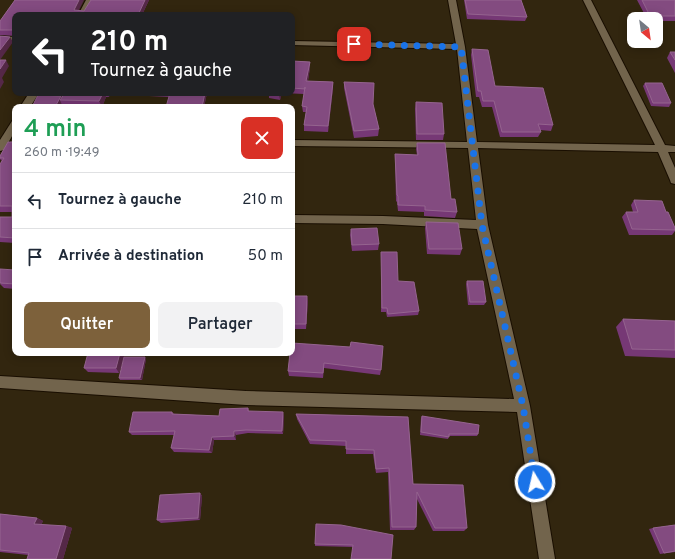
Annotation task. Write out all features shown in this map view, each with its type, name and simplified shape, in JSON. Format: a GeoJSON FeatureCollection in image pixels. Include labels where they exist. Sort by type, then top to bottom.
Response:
{"type":"FeatureCollection","features":[{"type":"Feature","properties":{"kind":"street"},"geometry":{"type":"LineString","coordinates":[[84,12],[90,0]]}},
{"type":"Feature","properties":{"kind":"street"},"geometry":{"type":"LineString","coordinates":[[452,0],[461,47],[482,225],[523,406],[547,559]]}},
{"type":"Feature","properties":{"kind":"street"},"geometry":{"type":"LineString","coordinates":[[587,0],[662,149],[675,180]]}},
{"type":"Feature","properties":{"kind":"street"},"geometry":{"type":"LineString","coordinates":[[0,38],[12,39]]}},
{"type":"Feature","properties":{"kind":"street"},"geometry":{"type":"LineString","coordinates":[[295,44],[461,47]]}},
{"type":"Feature","properties":{"kind":"street"},"geometry":{"type":"LineString","coordinates":[[1,143],[12,127]]}},
{"type":"Feature","properties":{"kind":"street"},"geometry":{"type":"LineString","coordinates":[[1,143],[12,141]]}},
{"type":"Feature","properties":{"kind":"street"},"geometry":{"type":"LineString","coordinates":[[295,143],[675,149]]}},
{"type":"Feature","properties":{"kind":"street"},"geometry":{"type":"LineString","coordinates":[[295,219],[383,220],[482,225]]}},
{"type":"Feature","properties":{"kind":"street"},"geometry":{"type":"LineString","coordinates":[[0,382],[246,398],[523,406]]}},
{"type":"Feature","properties":{"kind":"building"},"geometry":{"type":"Polygon","coordinates":[[[15,0],[79,0],[74,10],[84,11],[91,0],[145,0],[139,12],[12,12],[12,30],[0,30],[0,21],[15,0]]]}},
{"type":"Feature","properties":{"kind":"building"},"geometry":{"type":"Polygon","coordinates":[[[465,0],[521,0],[527,17],[468,14],[465,0]]]}},
{"type":"Feature","properties":{"kind":"building"},"geometry":{"type":"Polygon","coordinates":[[[642,0],[675,0],[675,16],[663,16],[663,12],[648,12],[642,0]]]}},
{"type":"Feature","properties":{"kind":"building"},"geometry":{"type":"Polygon","coordinates":[[[0,36],[10,37],[0,50],[0,36]]]}},
{"type":"Feature","properties":{"kind":"building"},"geometry":{"type":"Polygon","coordinates":[[[472,49],[488,50],[495,86],[543,88],[553,125],[538,124],[541,132],[502,132],[494,101],[483,101],[481,91],[478,91],[472,49]]]}},
{"type":"Feature","properties":{"kind":"building"},"geometry":{"type":"Polygon","coordinates":[[[670,52],[675,52],[675,60],[670,52]]]}},
{"type":"Feature","properties":{"kind":"building"},"geometry":{"type":"Polygon","coordinates":[[[0,60],[6,60],[0,69],[0,60]]]}},
{"type":"Feature","properties":{"kind":"building"},"geometry":{"type":"Polygon","coordinates":[[[295,61],[310,62],[306,81],[333,82],[328,126],[304,125],[307,107],[302,106],[305,89],[295,88],[295,61]]]}},
{"type":"Feature","properties":{"kind":"building"},"geometry":{"type":"Polygon","coordinates":[[[344,82],[374,83],[373,104],[379,129],[354,131],[344,82]]]}},
{"type":"Feature","properties":{"kind":"building"},"geometry":{"type":"Polygon","coordinates":[[[645,83],[662,83],[671,103],[653,103],[645,83]]]}},
{"type":"Feature","properties":{"kind":"building"},"geometry":{"type":"Polygon","coordinates":[[[38,96],[61,96],[57,104],[34,104],[38,96]]]}},
{"type":"Feature","properties":{"kind":"building"},"geometry":{"type":"Polygon","coordinates":[[[63,96],[102,96],[99,101],[60,100],[63,96]]]}},
{"type":"Feature","properties":{"kind":"building"},"geometry":{"type":"Polygon","coordinates":[[[169,96],[204,96],[203,104],[167,104],[169,96]]]}},
{"type":"Feature","properties":{"kind":"building"},"geometry":{"type":"Polygon","coordinates":[[[416,102],[442,103],[444,134],[417,134],[416,102]]]}},
{"type":"Feature","properties":{"kind":"building"},"geometry":{"type":"Polygon","coordinates":[[[8,142],[12,142],[12,206],[0,206],[0,164],[4,158],[0,158],[0,156],[8,142]]]}},
{"type":"Feature","properties":{"kind":"building"},"geometry":{"type":"Polygon","coordinates":[[[417,143],[445,143],[451,199],[455,199],[457,212],[425,210],[425,206],[398,205],[395,154],[418,155],[417,143]]]}},
{"type":"Feature","properties":{"kind":"building"},"geometry":{"type":"Polygon","coordinates":[[[634,200],[662,201],[675,230],[632,229],[626,212],[638,212],[634,200]]]}},
{"type":"Feature","properties":{"kind":"building"},"geometry":{"type":"Polygon","coordinates":[[[0,217],[12,217],[12,238],[0,237],[0,217]]]}},
{"type":"Feature","properties":{"kind":"building"},"geometry":{"type":"Polygon","coordinates":[[[426,222],[458,223],[462,249],[429,249],[426,222]]]}},
{"type":"Feature","properties":{"kind":"building"},"geometry":{"type":"Polygon","coordinates":[[[377,228],[379,244],[352,245],[351,229],[377,228]]]}},
{"type":"Feature","properties":{"kind":"building"},"geometry":{"type":"Polygon","coordinates":[[[381,252],[397,252],[398,281],[414,282],[419,311],[388,314],[387,308],[382,308],[381,252]]]}},
{"type":"Feature","properties":{"kind":"building"},"geometry":{"type":"Polygon","coordinates":[[[0,269],[12,270],[12,284],[0,283],[0,269]]]}},
{"type":"Feature","properties":{"kind":"building"},"geometry":{"type":"Polygon","coordinates":[[[467,281],[483,281],[486,302],[470,302],[467,281]]]}},
{"type":"Feature","properties":{"kind":"building"},"geometry":{"type":"Polygon","coordinates":[[[295,296],[307,296],[306,324],[295,324],[295,296]]]}},
{"type":"Feature","properties":{"kind":"building"},"geometry":{"type":"Polygon","coordinates":[[[623,319],[675,321],[675,350],[632,349],[623,319]]]}},
{"type":"Feature","properties":{"kind":"building"},"geometry":{"type":"Polygon","coordinates":[[[351,342],[383,346],[381,370],[324,363],[323,373],[288,371],[290,356],[295,356],[295,343],[350,347],[351,342]]]}},
{"type":"Feature","properties":{"kind":"building"},"geometry":{"type":"Polygon","coordinates":[[[87,356],[119,356],[116,368],[84,368],[87,356]]]}},
{"type":"Feature","properties":{"kind":"building"},"geometry":{"type":"Polygon","coordinates":[[[124,357],[145,357],[140,378],[119,378],[124,357]]]}},
{"type":"Feature","properties":{"kind":"building"},"geometry":{"type":"Polygon","coordinates":[[[248,408],[248,411],[283,412],[282,431],[234,431],[234,436],[212,437],[209,450],[171,448],[175,431],[129,432],[133,412],[172,412],[172,414],[219,416],[220,409],[248,408]]]}},
{"type":"Feature","properties":{"kind":"building"},"geometry":{"type":"Polygon","coordinates":[[[296,414],[408,417],[413,484],[463,485],[467,528],[435,528],[417,492],[416,527],[392,527],[389,468],[376,469],[374,450],[346,449],[346,441],[310,440],[296,414]]]}},
{"type":"Feature","properties":{"kind":"building"},"geometry":{"type":"Polygon","coordinates":[[[422,416],[479,425],[478,434],[449,434],[449,437],[421,432],[422,416]]]}},
{"type":"Feature","properties":{"kind":"building"},"geometry":{"type":"Polygon","coordinates":[[[200,493],[198,518],[157,520],[160,495],[200,493]]]}},
{"type":"Feature","properties":{"kind":"building"},"geometry":{"type":"Polygon","coordinates":[[[0,514],[37,518],[34,524],[66,526],[56,559],[27,559],[29,553],[0,550],[0,514]]]}},
{"type":"Feature","properties":{"kind":"building"},"geometry":{"type":"Polygon","coordinates":[[[316,524],[341,525],[393,535],[391,559],[351,559],[353,545],[315,544],[316,524]]]}},
{"type":"Feature","properties":{"kind":"building"},"geometry":{"type":"Polygon","coordinates":[[[675,525],[675,551],[664,553],[653,528],[675,525]]]}},
{"type":"Feature","properties":{"kind":"route"},"geometry":{"type":"LineString","coordinates":[[354,44],[461,47],[482,225],[523,406],[535,482]]}}]}
